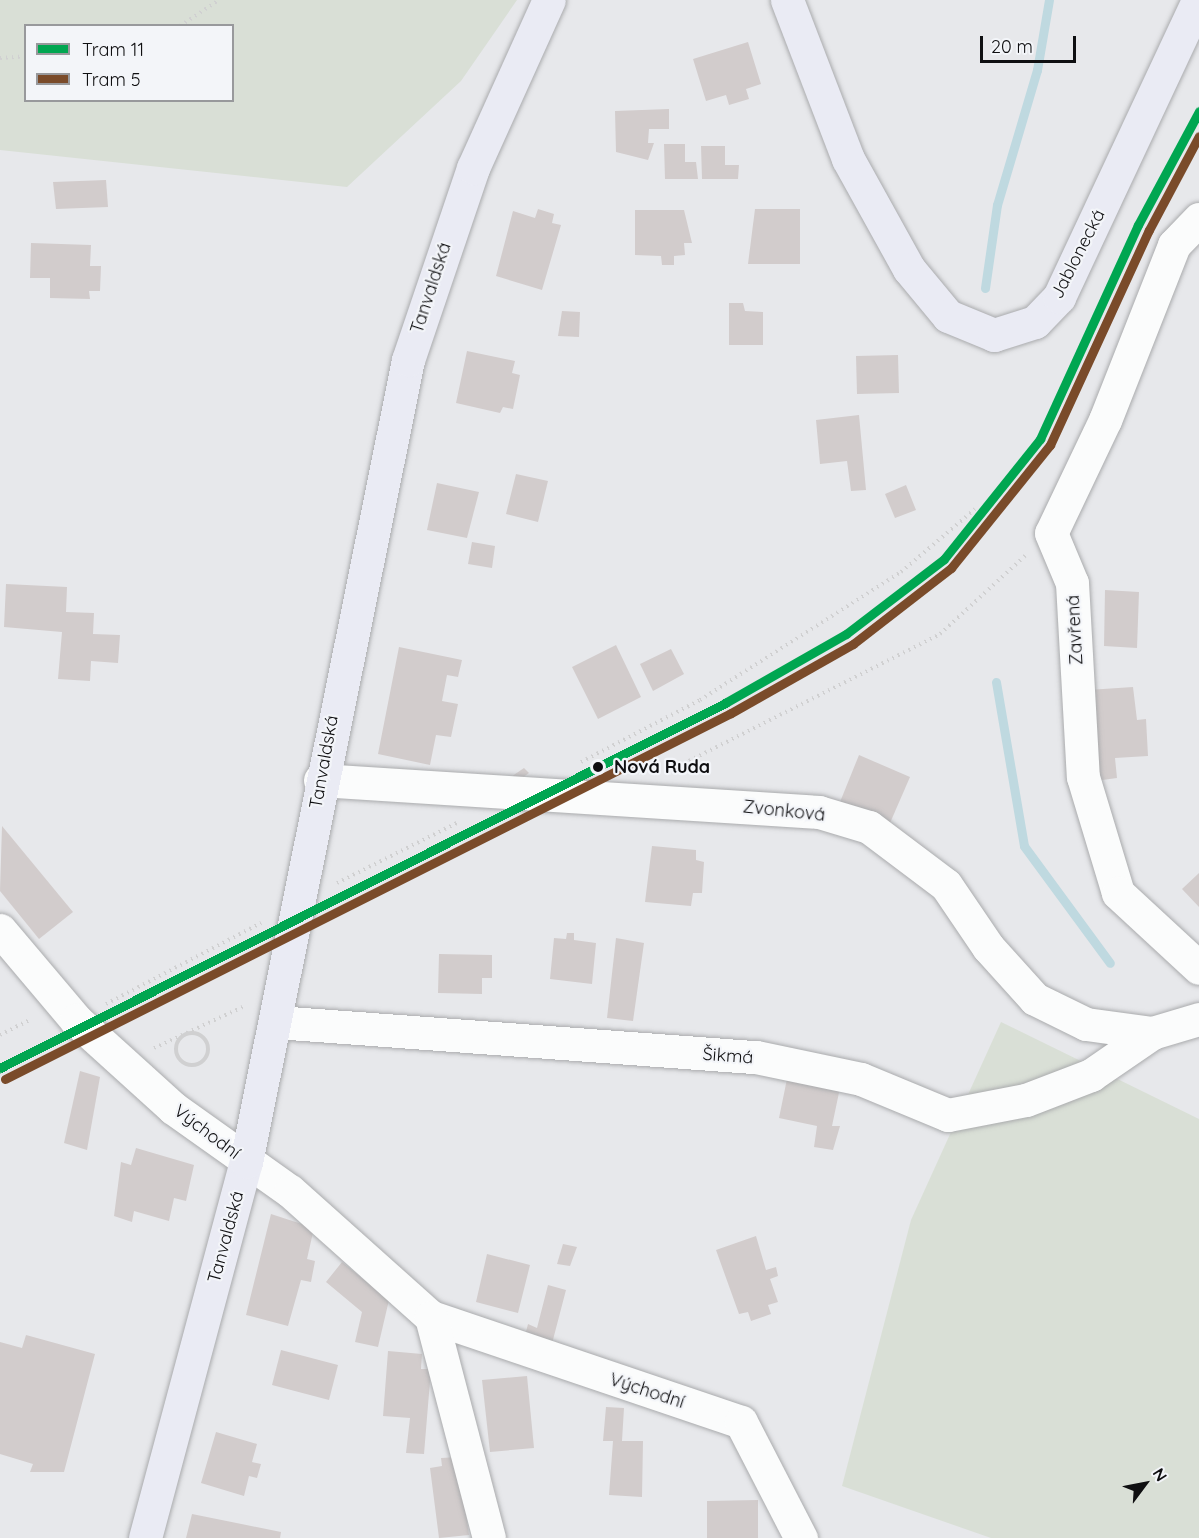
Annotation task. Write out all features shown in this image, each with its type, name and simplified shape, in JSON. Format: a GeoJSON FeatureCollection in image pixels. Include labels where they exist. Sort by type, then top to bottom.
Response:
{"type":"FeatureCollection","features":[{"type":"Feature","properties":{"kind":"main road","name":"Tanvaldská"},"geometry":{"type":"LineString","coordinates":[[145,1538],[246,1162],[265,1012],[301,901],[320,780],[408,360],[473,168],[549,0]]}},
{"type":"Feature","properties":{"kind":"main road","name":"Jablonecká"},"geometry":{"type":"LineString","coordinates":[[787,0],[848,159],[909,269],[948,316],[994,335],[1035,322],[1059,297],[1198,0]]}},
{"type":"Feature","properties":{"kind":"street"},"geometry":{"type":"LineString","coordinates":[[1051,533],[1104,420],[1174,245],[1199,219]]}},
{"type":"Feature","properties":{"kind":"street","name":"Zavřená"},"geometry":{"type":"LineString","coordinates":[[1051,533],[1072,583],[1083,777],[1118,892],[1199,968]]}},
{"type":"Feature","properties":{"kind":"street","name":"Zvonková"},"geometry":{"type":"LineString","coordinates":[[320,780],[829,815],[869,827],[902,847],[946,885],[988,947],[1035,999],[1086,1024],[1152,1033],[1199,1019]]}},
{"type":"Feature","properties":{"kind":"street","name":"Východní"},"geometry":{"type":"LineString","coordinates":[[0,930],[76,1020],[173,1108],[246,1162],[290,1191],[431,1317],[741,1422],[801,1538]]}},
{"type":"Feature","properties":{"kind":"street","name":"Šikmá"},"geometry":{"type":"LineString","coordinates":[[265,1012],[756,1057],[861,1079],[948,1115],[1026,1100],[1091,1074],[1152,1033]]}},
{"type":"Feature","properties":{"kind":"street"},"geometry":{"type":"LineString","coordinates":[[431,1317],[489,1538]]}},
{"type":"Feature","properties":{"kind":"path"},"geometry":{"type":"LineString","coordinates":[[183,24],[219,0]]}},
{"type":"Feature","properties":{"kind":"path"},"geometry":{"type":"LineString","coordinates":[[0,58],[24,56]]}},
{"type":"Feature","properties":{"kind":"path"},"geometry":{"type":"LineString","coordinates":[[568,769],[700,700],[901,572],[975,509]]}},
{"type":"Feature","properties":{"kind":"path"},"geometry":{"type":"LineString","coordinates":[[660,776],[940,634],[1051,533]]}},
{"type":"Feature","properties":{"kind":"path"},"geometry":{"type":"LineString","coordinates":[[76,1020],[301,901],[465,819]]}},
{"type":"Feature","properties":{"kind":"path"},"geometry":{"type":"LineString","coordinates":[[123,1061],[185,1034],[265,1012]]}},
{"type":"Feature","properties":{"kind":"path"},"geometry":{"type":"LineString","coordinates":[[197,1033],[206,1041],[207,1053],[200,1062],[188,1064],[179,1058],[176,1048],[185,1034],[197,1033]]}},
{"type":"Feature","properties":{"kind":"shaded area"},"geometry":{"type":"Polygon","coordinates":[[[0,0],[517,0],[461,81],[347,187],[0,150],[0,0]]]}},
{"type":"Feature","properties":{"kind":"shaded area"},"geometry":{"type":"Polygon","coordinates":[[[1001,1022],[1199,1119],[1199,1538],[991,1538],[842,1486],[911,1220],[1001,1022]]]}},
{"type":"Feature","properties":{"kind":"building"},"geometry":{"type":"Polygon","coordinates":[[[748,42],[761,84],[746,89],[749,99],[729,105],[726,95],[706,101],[693,59],[748,42]]]}},
{"type":"Feature","properties":{"kind":"building"},"geometry":{"type":"Polygon","coordinates":[[[669,109],[669,129],[649,129],[648,143],[654,143],[648,160],[616,152],[615,111],[669,109]]]}},
{"type":"Feature","properties":{"kind":"building"},"geometry":{"type":"Polygon","coordinates":[[[664,144],[685,144],[685,162],[696,162],[698,179],[665,179],[664,144]]]}},
{"type":"Feature","properties":{"kind":"building"},"geometry":{"type":"Polygon","coordinates":[[[701,146],[725,146],[725,165],[739,165],[738,179],[702,179],[701,146]]]}},
{"type":"Feature","properties":{"kind":"building"},"geometry":{"type":"Polygon","coordinates":[[[106,180],[108,207],[56,209],[53,182],[106,180]]]}},
{"type":"Feature","properties":{"kind":"building"},"geometry":{"type":"Polygon","coordinates":[[[538,209],[554,214],[552,223],[561,225],[542,290],[496,276],[513,211],[535,218],[538,209]]]}},
{"type":"Feature","properties":{"kind":"building"},"geometry":{"type":"Polygon","coordinates":[[[755,209],[800,209],[800,264],[748,264],[755,209]]]}},
{"type":"Feature","properties":{"kind":"building"},"geometry":{"type":"Polygon","coordinates":[[[635,210],[684,210],[692,243],[684,243],[685,255],[674,256],[674,265],[662,265],[661,256],[635,255],[635,210]]]}},
{"type":"Feature","properties":{"kind":"building"},"geometry":{"type":"Polygon","coordinates":[[[31,243],[91,245],[90,266],[101,266],[100,291],[89,291],[90,299],[50,298],[50,278],[30,278],[31,243]]]}},
{"type":"Feature","properties":{"kind":"building"},"geometry":{"type":"Polygon","coordinates":[[[729,303],[743,303],[745,311],[763,312],[763,345],[729,345],[729,303]]]}},
{"type":"Feature","properties":{"kind":"building"},"geometry":{"type":"Polygon","coordinates":[[[562,311],[580,312],[579,337],[558,336],[562,311]]]}},
{"type":"Feature","properties":{"kind":"building"},"geometry":{"type":"Polygon","coordinates":[[[467,351],[515,361],[512,373],[520,375],[513,409],[503,407],[500,413],[456,403],[467,351]]]}},
{"type":"Feature","properties":{"kind":"building"},"geometry":{"type":"Polygon","coordinates":[[[898,355],[899,393],[857,394],[856,356],[898,355]]]}},
{"type":"Feature","properties":{"kind":"building"},"geometry":{"type":"Polygon","coordinates":[[[859,415],[866,490],[851,491],[847,461],[820,464],[816,420],[859,415]]]}},
{"type":"Feature","properties":{"kind":"building"},"geometry":{"type":"Polygon","coordinates":[[[516,474],[548,481],[538,522],[506,514],[516,474]]]}},
{"type":"Feature","properties":{"kind":"building"},"geometry":{"type":"Polygon","coordinates":[[[437,483],[479,492],[467,538],[427,530],[437,483]]]}},
{"type":"Feature","properties":{"kind":"building"},"geometry":{"type":"Polygon","coordinates":[[[906,485],[916,510],[895,518],[885,494],[906,485]]]}},
{"type":"Feature","properties":{"kind":"building"},"geometry":{"type":"Polygon","coordinates":[[[472,542],[495,546],[492,568],[468,564],[472,542]]]}},
{"type":"Feature","properties":{"kind":"building"},"geometry":{"type":"Polygon","coordinates":[[[6,584],[67,587],[66,612],[94,613],[93,634],[120,635],[118,663],[91,661],[90,681],[58,679],[62,632],[4,627],[6,584]]]}},
{"type":"Feature","properties":{"kind":"building"},"geometry":{"type":"Polygon","coordinates":[[[1105,590],[1139,592],[1137,648],[1104,646],[1105,590]]]}},
{"type":"Feature","properties":{"kind":"building"},"geometry":{"type":"Polygon","coordinates":[[[616,645],[641,697],[598,719],[572,667],[616,645]]]}},
{"type":"Feature","properties":{"kind":"building"},"geometry":{"type":"Polygon","coordinates":[[[399,647],[462,660],[458,677],[447,675],[442,701],[458,704],[451,737],[436,735],[430,765],[378,754],[399,647]]]}},
{"type":"Feature","properties":{"kind":"building"},"geometry":{"type":"Polygon","coordinates":[[[671,649],[684,674],[653,691],[640,664],[671,649]]]}},
{"type":"Feature","properties":{"kind":"building"},"geometry":{"type":"Polygon","coordinates":[[[1133,687],[1137,720],[1146,719],[1148,756],[1115,758],[1117,778],[1095,781],[1088,690],[1133,687]]]}},
{"type":"Feature","properties":{"kind":"building"},"geometry":{"type":"Polygon","coordinates":[[[859,755],[910,777],[890,823],[840,802],[859,755]]]}},
{"type":"Feature","properties":{"kind":"building"},"geometry":{"type":"Polygon","coordinates":[[[524,768],[529,773],[512,785],[508,779],[524,768]]]}},
{"type":"Feature","properties":{"kind":"building"},"geometry":{"type":"Polygon","coordinates":[[[2,826],[73,912],[39,939],[0,891],[2,826]]]}},
{"type":"Feature","properties":{"kind":"building"},"geometry":{"type":"Polygon","coordinates":[[[652,846],[696,850],[696,860],[704,862],[702,893],[693,893],[691,906],[645,902],[652,846]]]}},
{"type":"Feature","properties":{"kind":"building"},"geometry":{"type":"Polygon","coordinates":[[[1199,873],[1199,907],[1182,889],[1199,873]]]}},
{"type":"Feature","properties":{"kind":"building"},"geometry":{"type":"Polygon","coordinates":[[[567,933],[574,933],[574,940],[596,943],[592,984],[550,979],[554,938],[566,939],[567,933]]]}},
{"type":"Feature","properties":{"kind":"building"},"geometry":{"type":"Polygon","coordinates":[[[616,938],[644,943],[633,1021],[607,1018],[616,938]]]}},
{"type":"Feature","properties":{"kind":"building"},"geometry":{"type":"Polygon","coordinates":[[[439,954],[492,955],[492,978],[482,978],[482,994],[438,993],[439,954]]]}},
{"type":"Feature","properties":{"kind":"building"},"geometry":{"type":"Polygon","coordinates":[[[80,1071],[100,1077],[87,1150],[64,1143],[80,1071]]]}},
{"type":"Feature","properties":{"kind":"building"},"geometry":{"type":"Polygon","coordinates":[[[787,1079],[841,1083],[832,1126],[840,1126],[833,1150],[814,1147],[817,1126],[779,1118],[787,1079]]]}},
{"type":"Feature","properties":{"kind":"building"},"geometry":{"type":"Polygon","coordinates":[[[136,1148],[194,1165],[186,1201],[174,1198],[169,1221],[134,1211],[132,1222],[114,1216],[121,1162],[131,1165],[136,1148]]]}},
{"type":"Feature","properties":{"kind":"building"},"geometry":{"type":"Polygon","coordinates":[[[271,1214],[314,1228],[307,1259],[315,1261],[311,1282],[301,1280],[288,1326],[246,1315],[271,1214]]]}},
{"type":"Feature","properties":{"kind":"building"},"geometry":{"type":"Polygon","coordinates":[[[756,1236],[766,1270],[776,1267],[778,1276],[770,1279],[778,1302],[768,1305],[771,1314],[751,1321],[748,1312],[739,1314],[716,1250],[756,1236]]]}},
{"type":"Feature","properties":{"kind":"building"},"geometry":{"type":"Polygon","coordinates":[[[563,1244],[577,1247],[570,1266],[557,1264],[563,1244]]]}},
{"type":"Feature","properties":{"kind":"building"},"geometry":{"type":"Polygon","coordinates":[[[487,1254],[530,1265],[518,1313],[476,1302],[487,1254]]]}},
{"type":"Feature","properties":{"kind":"building"},"geometry":{"type":"Polygon","coordinates":[[[342,1262],[389,1300],[378,1347],[355,1342],[362,1312],[326,1282],[342,1262]]]}},
{"type":"Feature","properties":{"kind":"building"},"geometry":{"type":"Polygon","coordinates":[[[548,1285],[566,1290],[549,1355],[522,1347],[528,1324],[537,1328],[548,1285]]]}},
{"type":"Feature","properties":{"kind":"building"},"geometry":{"type":"Polygon","coordinates":[[[26,1335],[95,1354],[64,1472],[30,1472],[33,1464],[0,1454],[0,1342],[22,1348],[26,1335]]]}},
{"type":"Feature","properties":{"kind":"building"},"geometry":{"type":"Polygon","coordinates":[[[281,1350],[338,1365],[329,1400],[272,1385],[281,1350]]]}},
{"type":"Feature","properties":{"kind":"building"},"geometry":{"type":"Polygon","coordinates":[[[388,1351],[422,1354],[421,1369],[431,1369],[424,1454],[406,1453],[410,1418],[383,1416],[388,1351]]]}},
{"type":"Feature","properties":{"kind":"building"},"geometry":{"type":"Polygon","coordinates":[[[527,1376],[534,1448],[490,1452],[482,1380],[527,1376]]]}},
{"type":"Feature","properties":{"kind":"building"},"geometry":{"type":"Polygon","coordinates":[[[606,1407],[624,1408],[622,1441],[643,1441],[642,1497],[609,1495],[613,1441],[603,1441],[606,1407]]]}},
{"type":"Feature","properties":{"kind":"building"},"geometry":{"type":"Polygon","coordinates":[[[216,1432],[257,1444],[252,1462],[261,1464],[257,1478],[249,1476],[244,1496],[201,1483],[216,1432]]]}},
{"type":"Feature","properties":{"kind":"building"},"geometry":{"type":"Polygon","coordinates":[[[458,1457],[469,1535],[439,1538],[430,1468],[442,1466],[441,1458],[458,1457]]]}},
{"type":"Feature","properties":{"kind":"building"},"geometry":{"type":"Polygon","coordinates":[[[758,1500],[758,1538],[707,1538],[707,1501],[758,1500]]]}},
{"type":"Feature","properties":{"kind":"building"},"geometry":{"type":"Polygon","coordinates":[[[192,1514],[281,1532],[280,1538],[186,1538],[192,1514]]]}},
{"type":"Feature","properties":{"kind":"waterway"},"geometry":{"type":"LineString","coordinates":[[985,288],[997,205],[1037,70],[1049,0]]}},
{"type":"Feature","properties":{"kind":"waterway"},"geometry":{"type":"LineString","coordinates":[[996,682],[1024,846],[1110,963]]}},
{"type":"Feature","properties":{"kind":"tram line","name":"11"},"geometry":{"type":"LineString","coordinates":[[0,1068],[725,703],[846,634],[944,559],[1040,439],[1138,225],[1199,111]]}},
{"type":"Feature","properties":{"kind":"tram line","name":"5"},"geometry":{"type":"LineString","coordinates":[[5,1079],[731,713],[853,644],[951,568],[1050,445],[1149,230],[1199,136]]}},
{"type":"Feature","properties":{"kind":"place","name":"Nová Ruda"},"geometry":{"type":"Point","coordinates":[598,767]}}]}
